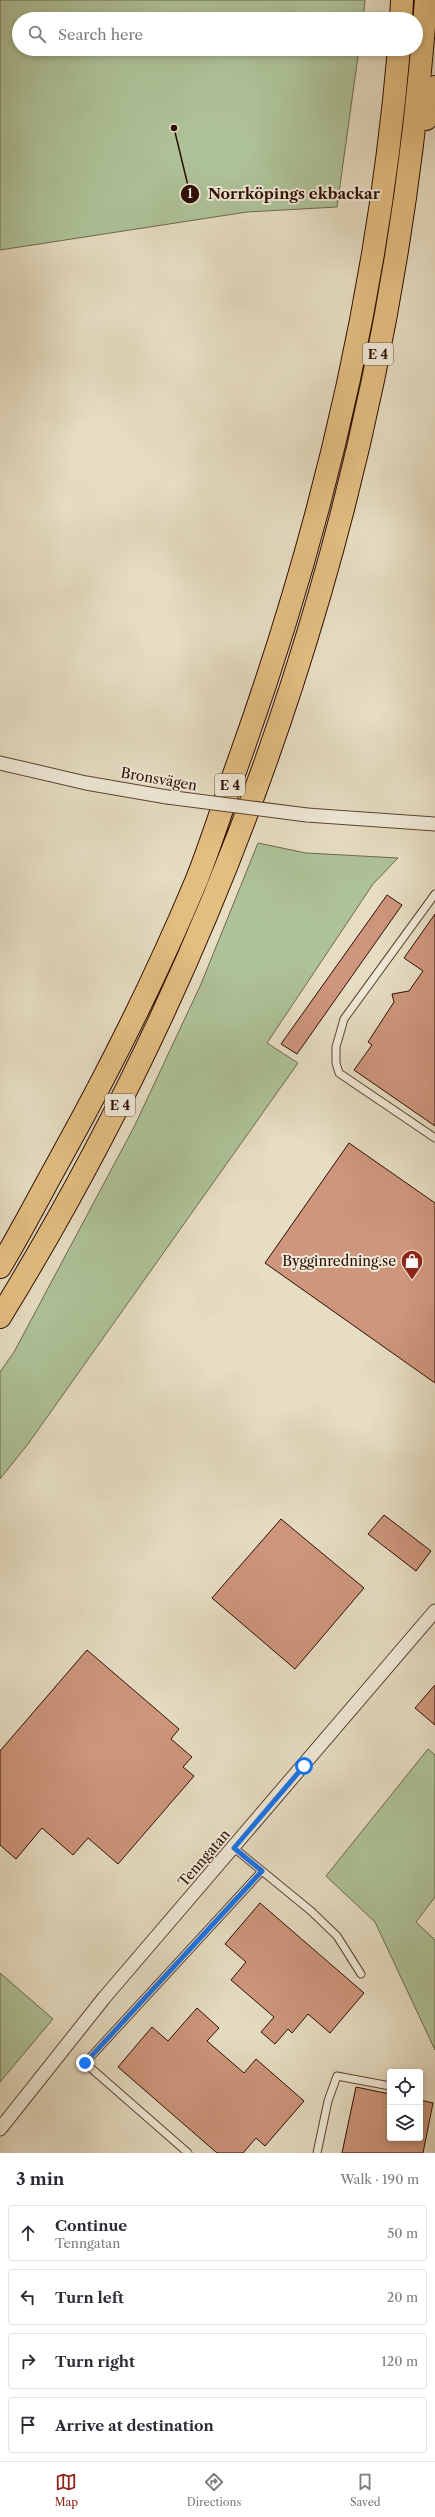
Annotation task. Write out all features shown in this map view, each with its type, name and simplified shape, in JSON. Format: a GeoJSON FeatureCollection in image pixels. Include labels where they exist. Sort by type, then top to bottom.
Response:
{"type":"FeatureCollection","features":[{"type":"Feature","properties":{"kind":"highway"},"geometry":{"type":"LineString","coordinates":[[401,12],[402,0]]}},
{"type":"Feature","properties":{"kind":"highway","name":"E 4"},"geometry":{"type":"LineString","coordinates":[[423,31],[426,0]]}},
{"type":"Feature","properties":{"kind":"highway","name":"E 4"},"geometry":{"type":"LineString","coordinates":[[0,1267],[91,1102],[143,997],[197,878],[264,691],[307,548],[337,434],[367,290],[384,183],[398,56]]}},
{"type":"Feature","properties":{"kind":"highway","name":"E 4"},"geometry":{"type":"LineString","coordinates":[[0,1317],[33,1263],[115,1114],[167,1008],[220,884],[288,700],[326,578],[361,438],[391,292],[408,184],[421,56]]}},
{"type":"Feature","properties":{"kind":"highway"},"geometry":{"type":"LineString","coordinates":[[408,184],[435,86]]}},
{"type":"Feature","properties":{"kind":"street","name":"Bronsvägen"},"geometry":{"type":"LineString","coordinates":[[0,764],[86,783],[167,797],[307,815],[435,824]]}},
{"type":"Feature","properties":{"kind":"street","name":"Tenngatan"},"geometry":{"type":"LineString","coordinates":[[0,2129],[104,1998],[234,1848],[435,1611]]}},
{"type":"Feature","properties":{"kind":"lane"},"geometry":{"type":"LineString","coordinates":[[435,894],[344,1019],[336,1048],[336,1063],[339,1073],[435,1138]]}},
{"type":"Feature","properties":{"kind":"lane"},"geometry":{"type":"LineString","coordinates":[[234,1848],[311,1910],[337,1936],[360,1974]]}},
{"type":"Feature","properties":{"kind":"lane"},"geometry":{"type":"LineString","coordinates":[[188,2153],[85,2063],[262,1871]]}},
{"type":"Feature","properties":{"kind":"lane"},"geometry":{"type":"LineString","coordinates":[[317,2153],[328,2101],[337,2076],[387,2085]]}},
{"type":"Feature","properties":{"kind":"green space"},"geometry":{"type":"Polygon","coordinates":[[[0,0],[365,0],[364,12],[12,12],[12,56],[358,56],[337,207],[247,212],[0,250],[0,0]]]}},
{"type":"Feature","properties":{"kind":"green space"},"geometry":{"type":"Polygon","coordinates":[[[258,843],[306,853],[398,858],[373,884],[267,1043],[298,1063],[28,1444],[0,1479],[0,1372],[14,1352],[134,1127],[201,984],[258,843]]]}},
{"type":"Feature","properties":{"kind":"green space"},"geometry":{"type":"Polygon","coordinates":[[[428,1749],[435,1755],[435,1897],[416,1922],[435,1940],[435,2050],[375,1922],[326,1876],[428,1749]]]}},
{"type":"Feature","properties":{"kind":"green space"},"geometry":{"type":"Polygon","coordinates":[[[0,1973],[53,2019],[0,2082],[0,1973]]]}},
{"type":"Feature","properties":{"kind":"building"},"geometry":{"type":"Polygon","coordinates":[[[387,895],[402,905],[297,1054],[281,1044],[387,895]]]}},
{"type":"Feature","properties":{"kind":"building"},"geometry":{"type":"Polygon","coordinates":[[[435,914],[435,1126],[354,1070],[372,1045],[368,1042],[394,1002],[392,994],[409,991],[423,971],[404,958],[435,914]]]}},
{"type":"Feature","properties":{"kind":"building"},"geometry":{"type":"Polygon","coordinates":[[[349,1143],[435,1203],[435,1383],[265,1263],[349,1143]]]}},
{"type":"Feature","properties":{"kind":"building"},"geometry":{"type":"Polygon","coordinates":[[[384,1515],[431,1551],[416,1571],[368,1534],[384,1515]]]}},
{"type":"Feature","properties":{"kind":"building"},"geometry":{"type":"Polygon","coordinates":[[[281,1519],[364,1588],[295,1669],[212,1598],[281,1519]]]}},
{"type":"Feature","properties":{"kind":"building"},"geometry":{"type":"Polygon","coordinates":[[[87,1650],[179,1729],[171,1739],[192,1757],[183,1767],[194,1776],[118,1864],[88,1838],[73,1855],[42,1828],[16,1859],[0,1845],[0,1751],[87,1650]]]}},
{"type":"Feature","properties":{"kind":"building"},"geometry":{"type":"Polygon","coordinates":[[[435,1685],[435,1725],[415,1708],[435,1685]]]}},
{"type":"Feature","properties":{"kind":"building"},"geometry":{"type":"Polygon","coordinates":[[[260,1903],[364,1993],[330,2033],[308,2014],[292,2033],[288,2029],[275,2044],[261,2032],[274,2017],[231,1980],[246,1962],[225,1944],[260,1903]]]}},
{"type":"Feature","properties":{"kind":"building"},"geometry":{"type":"Polygon","coordinates":[[[197,2008],[219,2028],[207,2041],[244,2073],[256,2059],[304,2101],[265,2146],[256,2138],[243,2153],[217,2153],[118,2067],[152,2027],[168,2041],[197,2008]]]}},
{"type":"Feature","properties":{"kind":"building"},"geometry":{"type":"Polygon","coordinates":[[[356,2087],[387,2093],[387,2141],[423,2141],[423,2101],[433,2103],[423,2153],[342,2153],[356,2087]]]}},
{"type":"Feature","properties":{"kind":"place","name":"Norrköpings ekbackar"},"geometry":{"type":"Point","coordinates":[174,128]}},
{"type":"Feature","properties":{"kind":"place","name":"Bygginredning.se"},"geometry":{"type":"Point","coordinates":[412,1280]}},
{"type":"Feature","properties":{"kind":"route"},"geometry":{"type":"LineString","coordinates":[[85,2063],[262,1871],[234,1848],[304,1766]]}}]}
